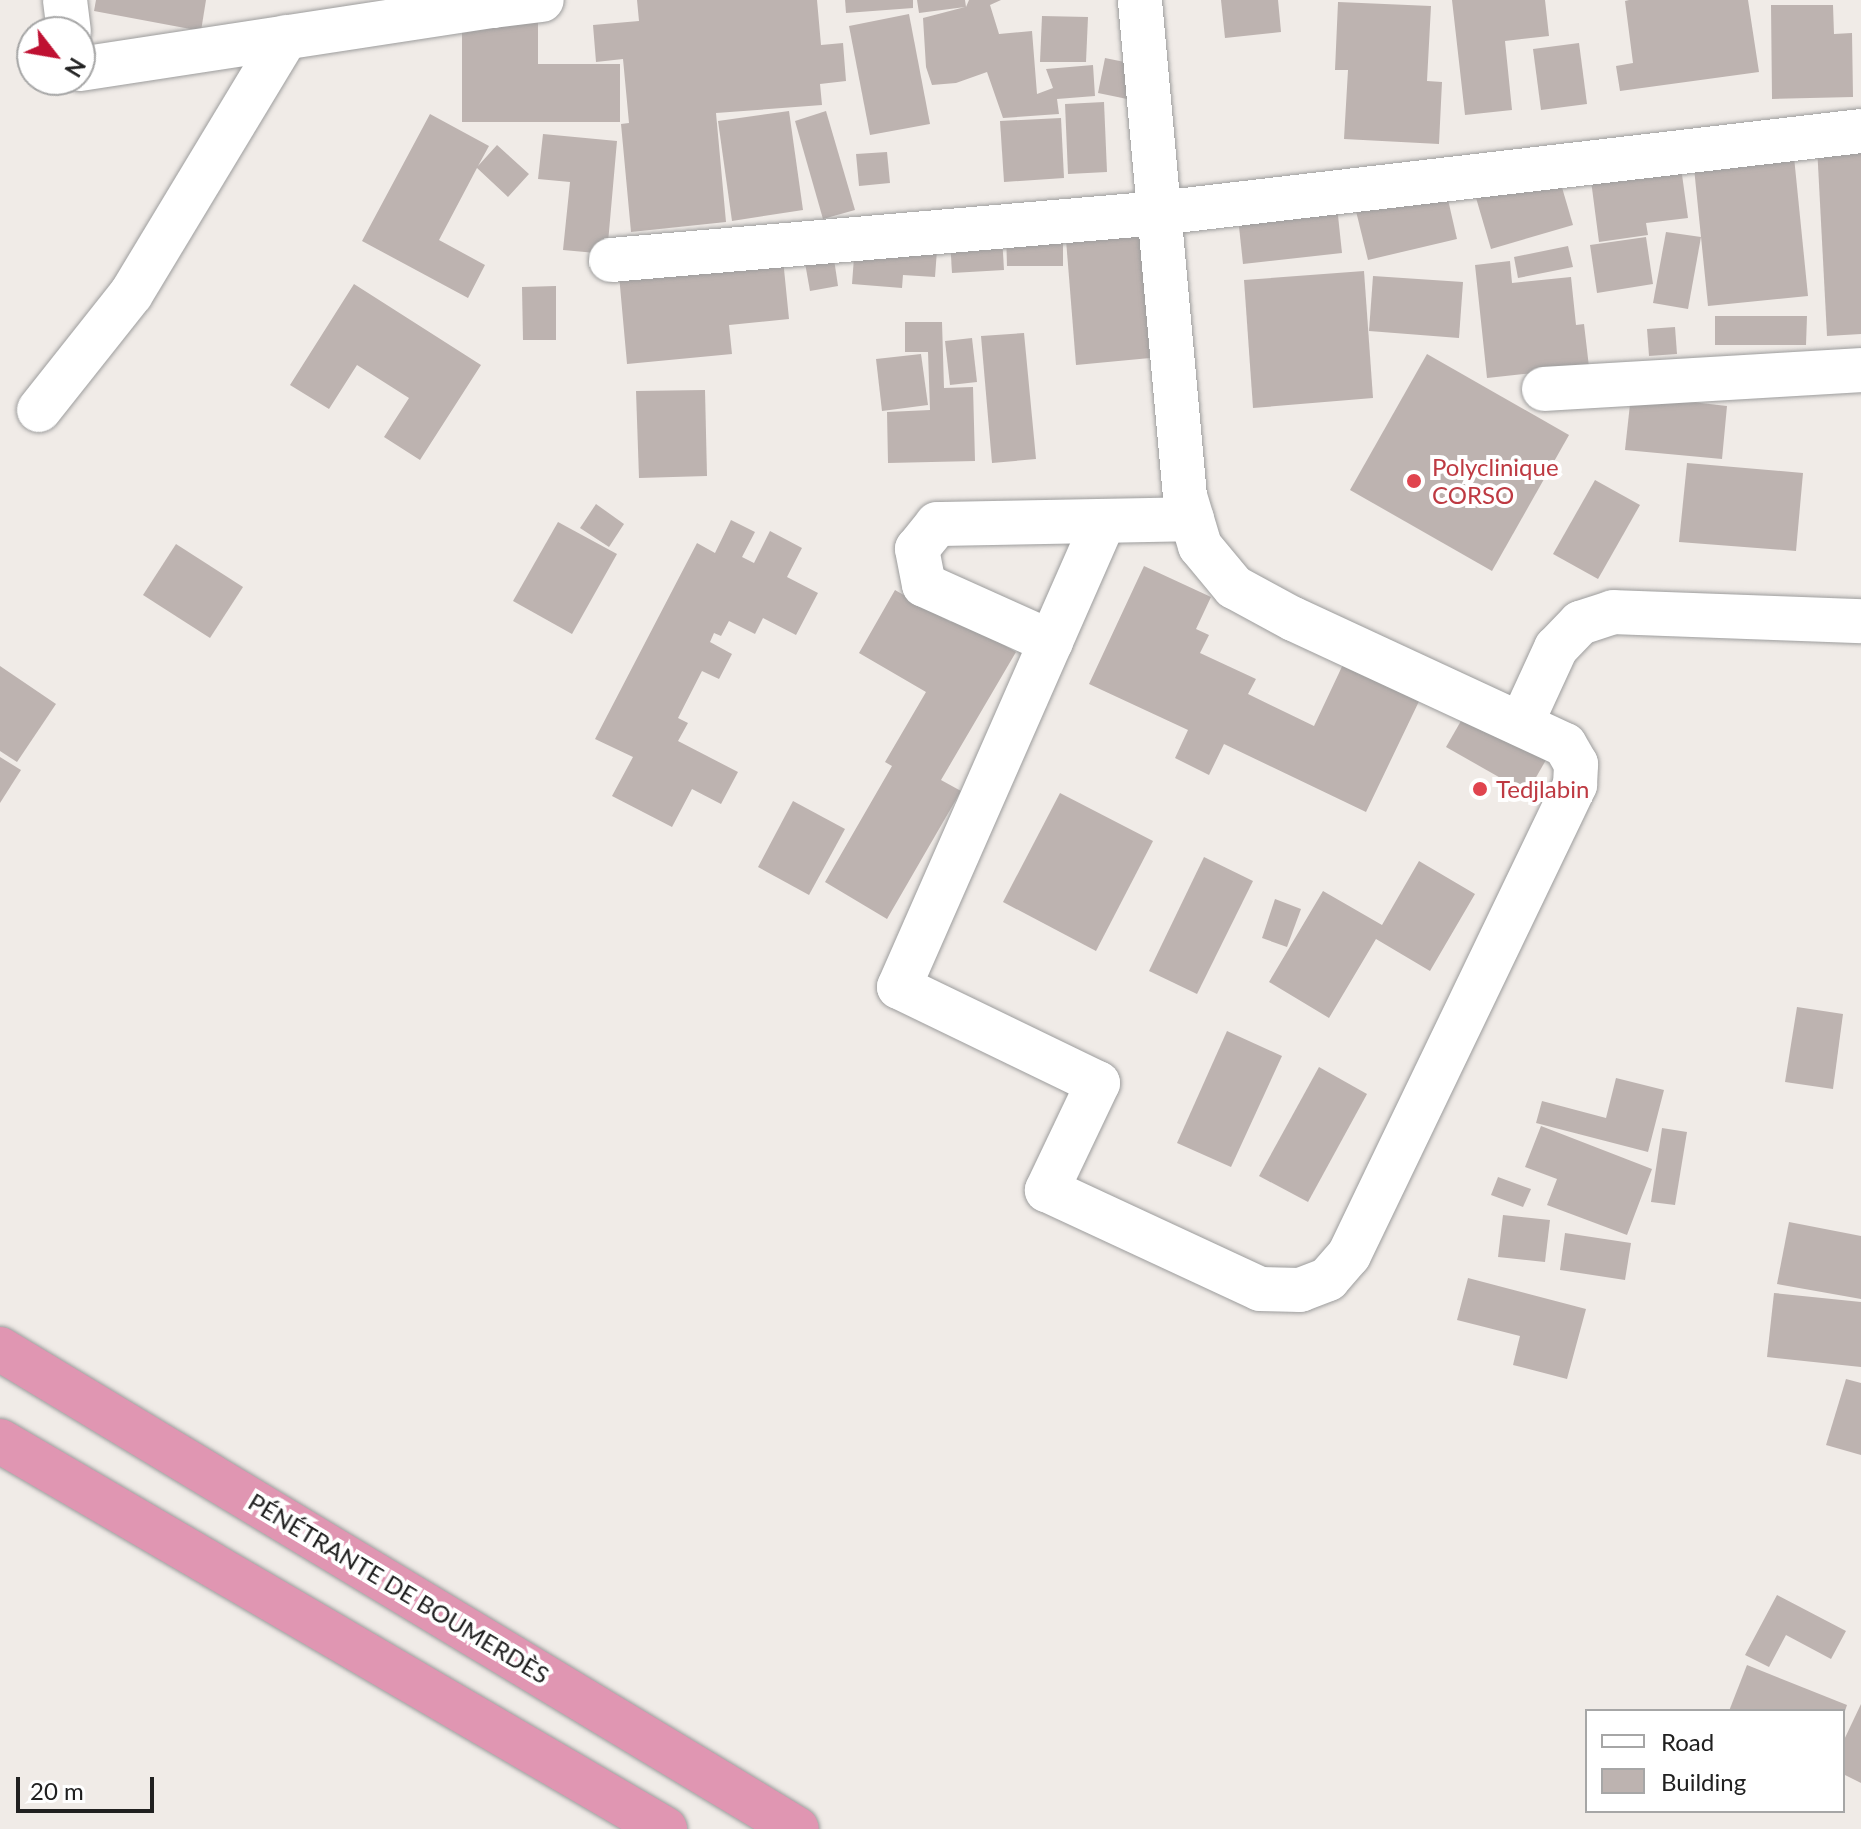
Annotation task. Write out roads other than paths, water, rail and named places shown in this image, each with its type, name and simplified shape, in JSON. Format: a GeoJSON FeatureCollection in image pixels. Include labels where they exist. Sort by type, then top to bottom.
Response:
{"type":"FeatureCollection","features":[{"type":"Feature","properties":{"kind":"highway","name":"PÉNÉTRANTE DE BOUMERDÈS"},"geometry":{"type":"LineString","coordinates":[[0,1349],[48,1374],[797,1829]]}},
{"type":"Feature","properties":{"kind":"highway"},"geometry":{"type":"LineString","coordinates":[[0,1441],[665,1829]]}},
{"type":"Feature","properties":{"kind":"street"},"geometry":{"type":"LineString","coordinates":[[96,67],[492,3],[542,0]]}},
{"type":"Feature","properties":{"kind":"street"},"geometry":{"type":"LineString","coordinates":[[1103,523],[899,987],[1098,1083],[1047,1190],[1260,1289],[1300,1290],[1328,1279],[1349,1255],[1575,785],[1576,764],[1565,745],[1293,619],[1234,587],[1200,546],[1185,496],[1140,0]]}},
{"type":"Feature","properties":{"kind":"street"},"geometry":{"type":"LineString","coordinates":[[39,410],[131,294],[286,37]]}},
{"type":"Feature","properties":{"kind":"street"},"geometry":{"type":"LineString","coordinates":[[611,260],[1159,213],[1861,131]]}},
{"type":"Feature","properties":{"kind":"street"},"geometry":{"type":"LineString","coordinates":[[1544,389],[1861,370]]}},
{"type":"Feature","properties":{"kind":"street"},"geometry":{"type":"LineString","coordinates":[[1051,642],[924,585],[917,549],[937,524],[1192,519]]}},
{"type":"Feature","properties":{"kind":"street"},"geometry":{"type":"LineString","coordinates":[[1521,724],[1556,648],[1580,623],[1613,612],[1861,621]]}},
{"type":"Feature","properties":{"kind":"place","name":"Polyclinique CORSO"},"geometry":{"type":"Point","coordinates":[1414,481]}},
{"type":"Feature","properties":{"kind":"place","name":"Tedjlabin"},"geometry":{"type":"Point","coordinates":[1480,789]}}]}
